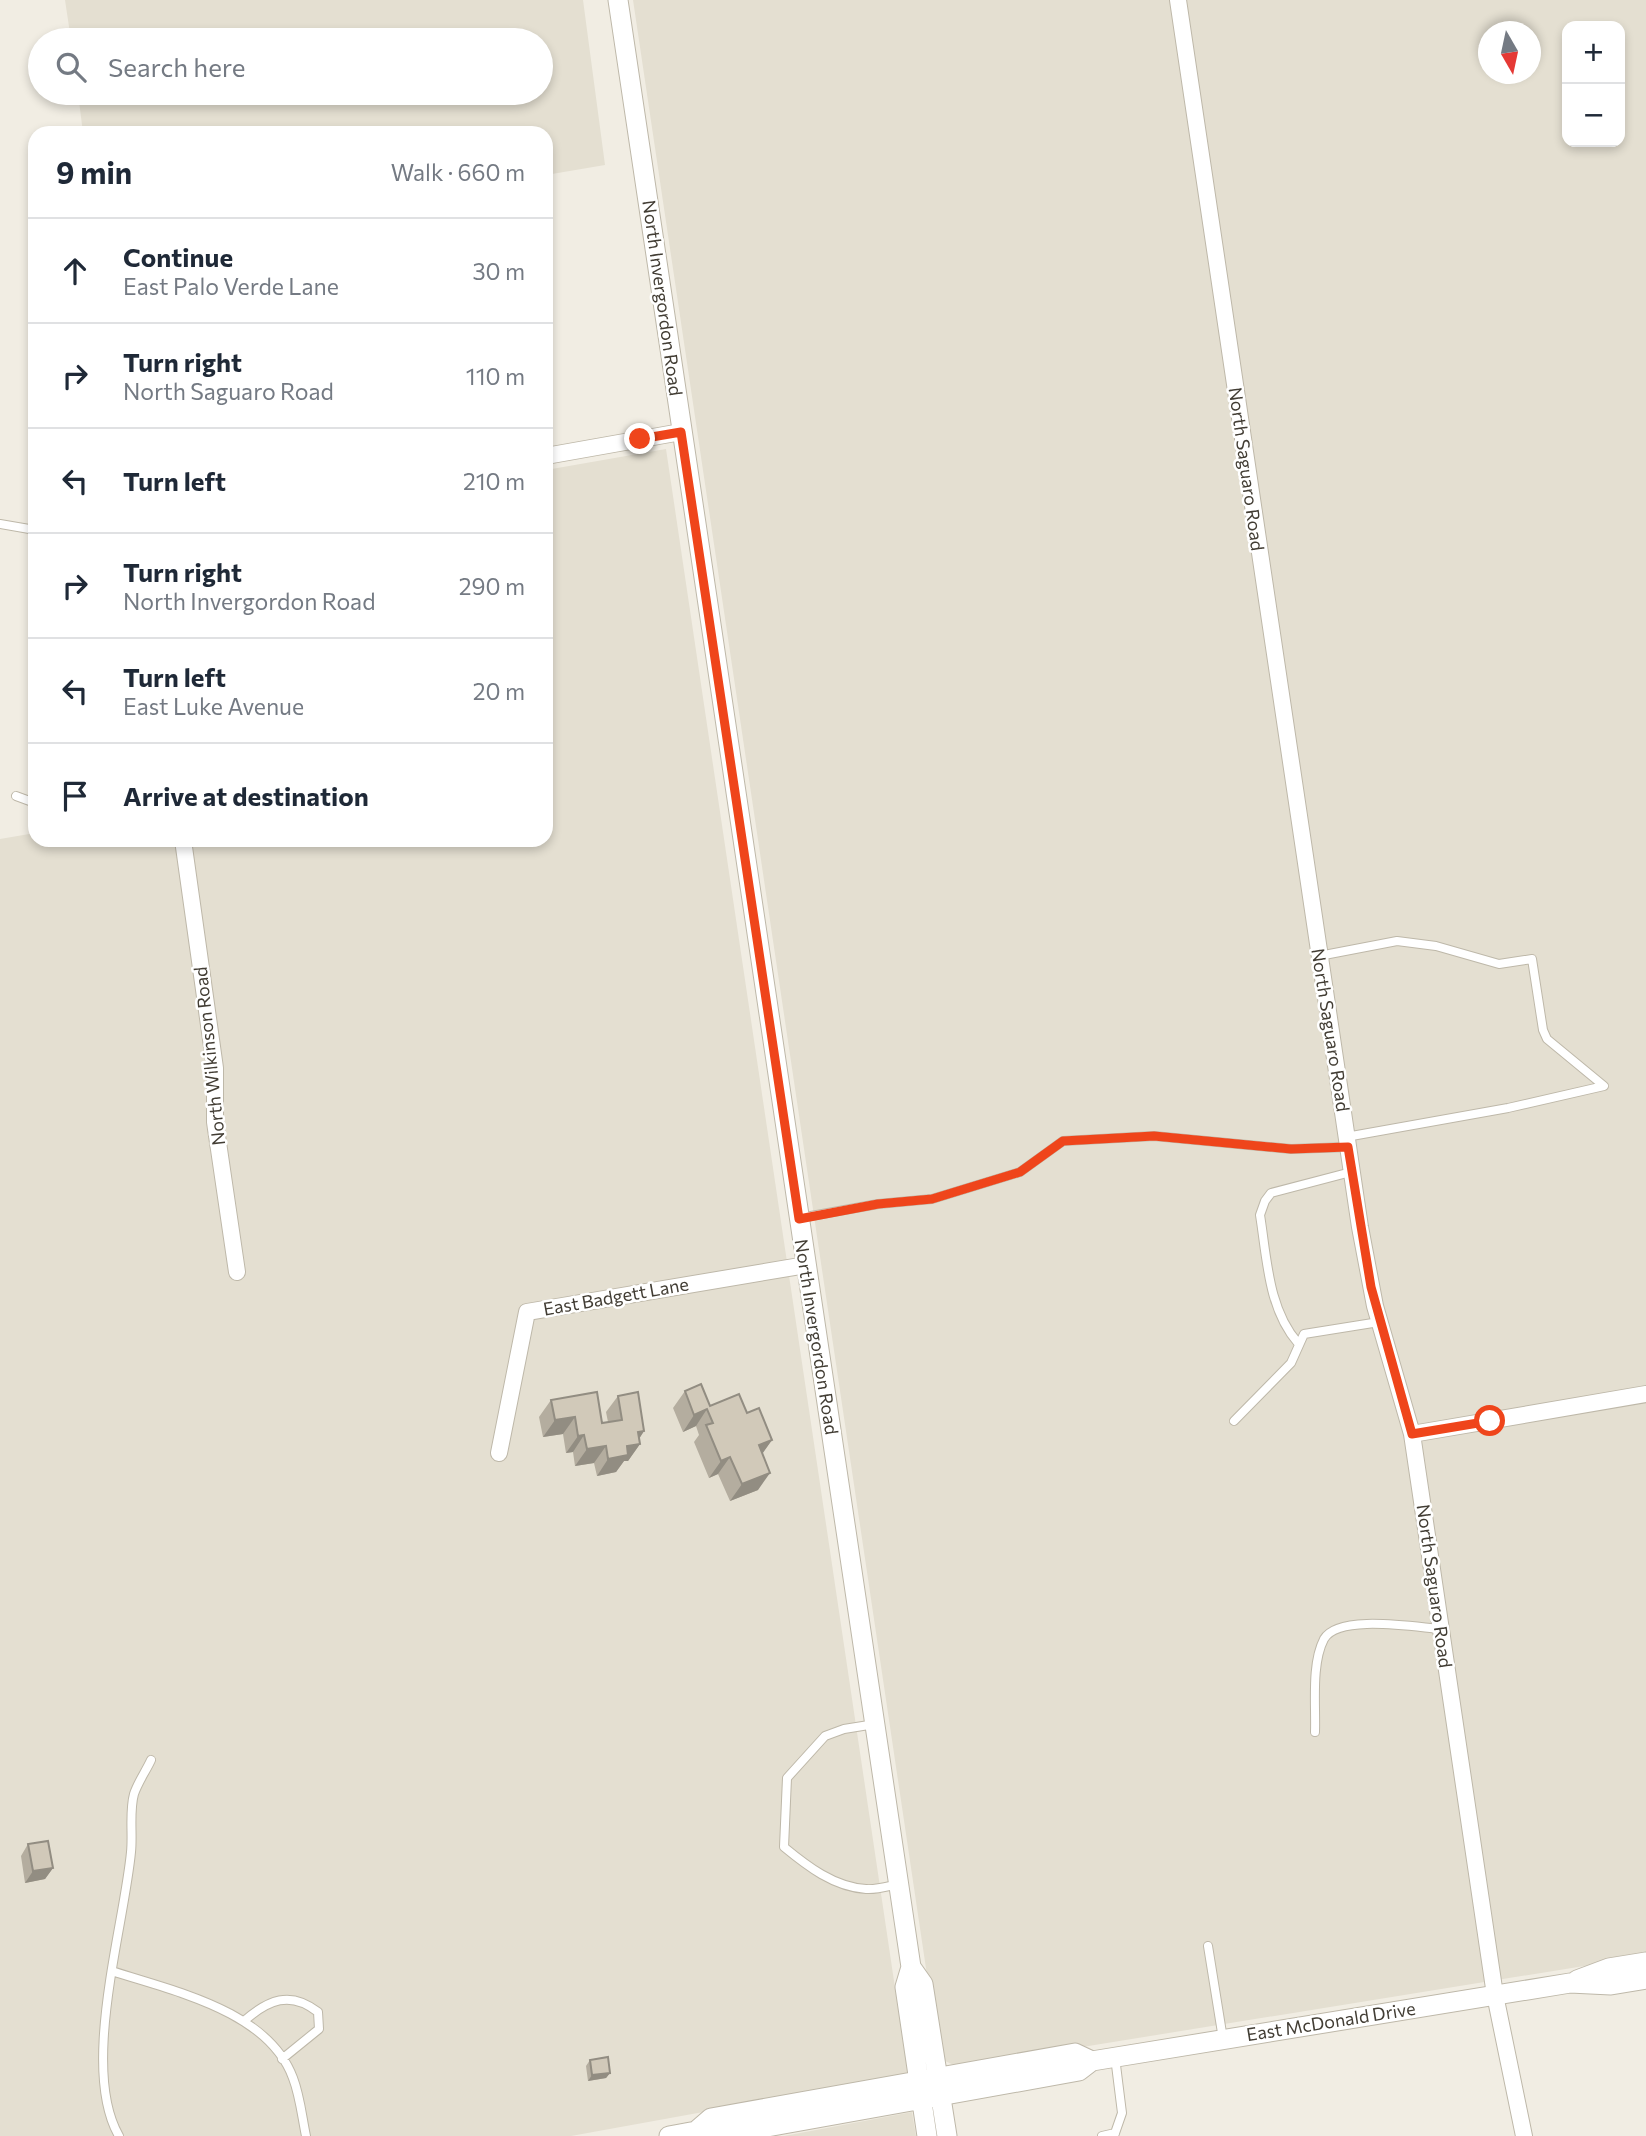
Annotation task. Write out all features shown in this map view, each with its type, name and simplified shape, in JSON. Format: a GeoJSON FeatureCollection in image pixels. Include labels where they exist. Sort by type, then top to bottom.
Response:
{"type":"FeatureCollection","features":[{"type":"Feature","properties":{"kind":"street","name":"North Invergordon Road"},"geometry":{"type":"LineString","coordinates":[[618,0],[911,1967],[923,1984],[930,2087],[927,2136]]}},
{"type":"Feature","properties":{"kind":"street","name":"North Saguaro Road"},"geometry":{"type":"LineString","coordinates":[[1178,0],[1351,1172],[1379,1322],[1412,1434],[1495,1995],[1524,2136]]}},
{"type":"Feature","properties":{"kind":"street"},"geometry":{"type":"LineString","coordinates":[[553,455],[681,432]]}},
{"type":"Feature","properties":{"kind":"street","name":"North Wilkinson Road"},"geometry":{"type":"LineString","coordinates":[[184,847],[215,1068],[215,1122],[237,1272]]}},
{"type":"Feature","properties":{"kind":"street","name":"East Badgett Lane"},"geometry":{"type":"LineString","coordinates":[[499,1453],[527,1312],[806,1265]]}},
{"type":"Feature","properties":{"kind":"street"},"geometry":{"type":"LineString","coordinates":[[1412,1434],[1646,1394]]}},
{"type":"Feature","properties":{"kind":"street","name":"East McDonald Drive"},"geometry":{"type":"LineString","coordinates":[[1570,1983],[1609,1968],[1646,1962]]}},
{"type":"Feature","properties":{"kind":"street","name":"East McDonald Drive"},"geometry":{"type":"LineString","coordinates":[[669,2136],[696,2131],[722,2135],[930,2087],[1079,2071],[1092,2061],[1495,1995],[1570,1983],[1611,1985],[1646,1979]]}},
{"type":"Feature","properties":{"kind":"street","name":"North Invergordon Road"},"geometry":{"type":"LineString","coordinates":[[930,2087],[947,2136]]}},
{"type":"Feature","properties":{"kind":"lane"},"geometry":{"type":"LineString","coordinates":[[0,524],[28,529]]}},
{"type":"Feature","properties":{"kind":"lane"},"geometry":{"type":"LineString","coordinates":[[16,796],[28,800]]}},
{"type":"Feature","properties":{"kind":"lane"},"geometry":{"type":"LineString","coordinates":[[799,1219],[878,1204],[932,1199],[1020,1172],[1063,1141],[1154,1136],[1291,1149],[1347,1142],[1604,1086],[1547,1039],[1543,1030],[1532,959],[1499,964],[1436,946],[1397,941],[1319,956]]}},
{"type":"Feature","properties":{"kind":"lane"},"geometry":{"type":"LineString","coordinates":[[1298,1343],[1282,1325],[1276,1309],[1261,1214],[1265,1201],[1271,1193],[1351,1172]]}},
{"type":"Feature","properties":{"kind":"lane"},"geometry":{"type":"LineString","coordinates":[[1234,1421],[1291,1363],[1304,1334],[1379,1322]]}},
{"type":"Feature","properties":{"kind":"lane"},"geometry":{"type":"LineString","coordinates":[[1315,1732],[1318,1658],[1324,1639],[1332,1630],[1357,1624],[1440,1629]]}},
{"type":"Feature","properties":{"kind":"lane"},"geometry":{"type":"LineString","coordinates":[[874,1724],[844,1729],[825,1736],[787,1779],[784,1847],[817,1874],[841,1882],[866,1889],[899,1884]]}},
{"type":"Feature","properties":{"kind":"lane"},"geometry":{"type":"LineString","coordinates":[[119,2136],[107,2109],[104,2053],[111,1971],[131,1851],[134,1794],[151,1760]]}},
{"type":"Feature","properties":{"kind":"lane"},"geometry":{"type":"LineString","coordinates":[[1208,1946],[1223,2039]]}},
{"type":"Feature","properties":{"kind":"lane"},"geometry":{"type":"LineString","coordinates":[[111,1971],[196,1998],[244,2021],[282,2059],[293,2076],[306,2136]]}},
{"type":"Feature","properties":{"kind":"lane"},"geometry":{"type":"LineString","coordinates":[[244,2021],[272,2000],[288,1998],[307,2004],[317,2012],[319,2029],[282,2059]]}},
{"type":"Feature","properties":{"kind":"lane"},"geometry":{"type":"LineString","coordinates":[[1102,2136],[1114,2135],[1122,2113],[1122,2096],[1115,2057]]}},
{"type":"Feature","properties":{"kind":"shaded area"},"geometry":{"type":"Polygon","coordinates":[[[65,0],[583,0],[605,165],[553,174],[553,126],[82,126],[80,105],[553,105],[553,28],[69,28],[65,0]]]}},
{"type":"Feature","properties":{"kind":"shaded area"},"geometry":{"type":"Polygon","coordinates":[[[633,0],[1646,0],[1646,1956],[958,2067],[943,2060],[938,2049],[633,0]]]}},
{"type":"Feature","properties":{"kind":"shaded area"},"geometry":{"type":"Polygon","coordinates":[[[666,449],[908,2075],[571,2136],[0,2136],[0,839],[28,834],[28,847],[553,847],[553,469],[666,449]]]}},
{"type":"Feature","properties":{"kind":"shaded area"},"geometry":{"type":"Polygon","coordinates":[[[912,2112],[916,2136],[784,2136],[912,2112]]]}},
{"type":"Feature","properties":{"kind":"building"},"geometry":{"type":"Polygon","coordinates":[[[701,1384],[710,1406],[739,1394],[747,1413],[759,1408],[772,1440],[759,1445],[770,1473],[742,1484],[730,1457],[721,1461],[706,1425],[713,1423],[707,1409],[694,1415],[685,1391],[701,1384]]]}},
{"type":"Feature","properties":{"kind":"building"},"geometry":{"type":"Polygon","coordinates":[[[597,1392],[602,1423],[622,1420],[618,1396],[638,1392],[644,1431],[638,1432],[640,1444],[627,1446],[628,1455],[608,1459],[606,1446],[587,1449],[584,1435],[578,1436],[575,1417],[555,1420],[551,1400],[597,1392]]]}},
{"type":"Feature","properties":{"kind":"building"},"geometry":{"type":"Polygon","coordinates":[[[48,1841],[53,1868],[33,1871],[28,1844],[48,1841]]]}},
{"type":"Feature","properties":{"kind":"building"},"geometry":{"type":"Polygon","coordinates":[[[608,2057],[610,2073],[592,2075],[590,2060],[608,2057]]]}},
{"type":"Feature","properties":{"kind":"route"},"geometry":{"type":"LineString","coordinates":[[640,439],[681,432],[799,1219],[878,1204],[932,1199],[1020,1172],[1063,1141],[1154,1136],[1291,1149],[1348,1147],[1363,1248],[1375,1306],[1412,1434],[1490,1421]]}}]}
